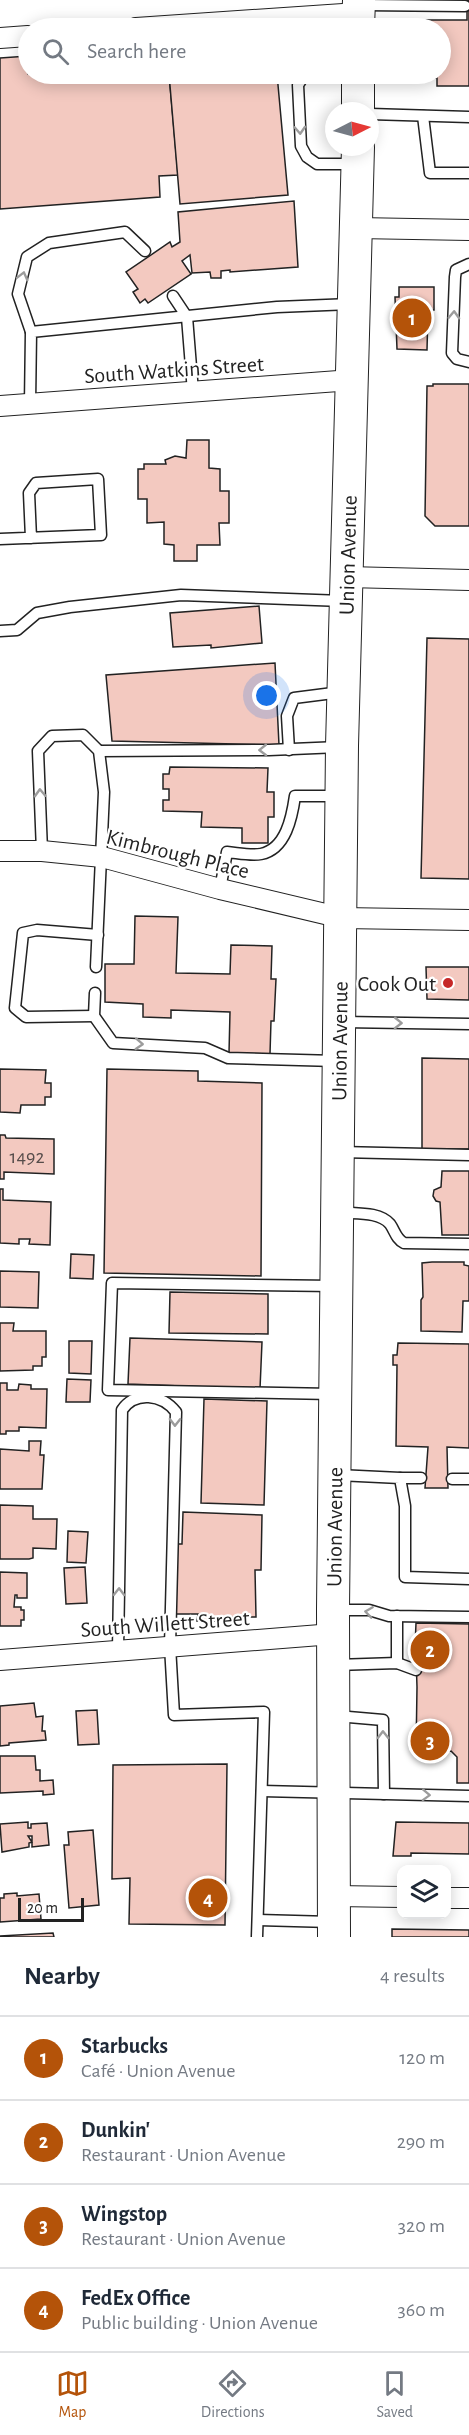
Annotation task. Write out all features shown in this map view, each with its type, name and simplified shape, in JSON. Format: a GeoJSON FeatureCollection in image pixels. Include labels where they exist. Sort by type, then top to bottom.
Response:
{"type":"FeatureCollection","features":[{"type":"Feature","properties":{"kind":"main road"},"geometry":{"type":"LineString","coordinates":[[358,84],[358,102]]}},
{"type":"Feature","properties":{"kind":"main road","name":"Union Avenue"},"geometry":{"type":"LineString","coordinates":[[335,1918],[333,1622],[342,746],[358,156]]}},
{"type":"Feature","properties":{"kind":"street"},"geometry":{"type":"LineString","coordinates":[[275,18],[358,12]]}},
{"type":"Feature","properties":{"kind":"street"},"geometry":{"type":"LineString","coordinates":[[0,38],[18,37]]}},
{"type":"Feature","properties":{"kind":"street"},"geometry":{"type":"LineString","coordinates":[[357,228],[469,230]]}},
{"type":"Feature","properties":{"kind":"street","name":"South Watkins Street"},"geometry":{"type":"LineString","coordinates":[[0,406],[352,380]]}},
{"type":"Feature","properties":{"kind":"street"},"geometry":{"type":"LineString","coordinates":[[346,589],[469,580]]}},
{"type":"Feature","properties":{"kind":"street","name":"Kimbrough Place"},"geometry":{"type":"LineString","coordinates":[[0,851],[42,851],[102,856],[220,889],[342,918],[469,920]]}},
{"type":"Feature","properties":{"kind":"street","name":"South Willett Street"},"geometry":{"type":"LineString","coordinates":[[0,1660],[170,1646],[333,1622]]}},
{"type":"Feature","properties":{"kind":"street"},"geometry":{"type":"LineString","coordinates":[[451,1898],[469,1899]]}},
{"type":"Feature","properties":{"kind":"street"},"geometry":{"type":"LineString","coordinates":[[335,1918],[397,1899]]}},
{"type":"Feature","properties":{"kind":"lane"},"geometry":{"type":"LineString","coordinates":[[358,12],[465,6]]}},
{"type":"Feature","properties":{"kind":"lane"},"geometry":{"type":"LineString","coordinates":[[299,84],[301,146],[307,157],[316,164],[353,156]]}},
{"type":"Feature","properties":{"kind":"lane"},"geometry":{"type":"LineString","coordinates":[[379,114],[469,117]]}},
{"type":"Feature","properties":{"kind":"lane"},"geometry":{"type":"LineString","coordinates":[[423,116],[430,173],[469,173]]}},
{"type":"Feature","properties":{"kind":"lane"},"geometry":{"type":"LineString","coordinates":[[30,404],[31,332],[18,294],[27,257],[49,243],[125,232],[145,251]]}},
{"type":"Feature","properties":{"kind":"lane"},"geometry":{"type":"LineString","coordinates":[[469,264],[456,270],[452,353],[457,359],[469,362]]}},
{"type":"Feature","properties":{"kind":"lane"},"geometry":{"type":"LineString","coordinates":[[173,296],[187,316],[193,392]]}},
{"type":"Feature","properties":{"kind":"lane"},"geometry":{"type":"LineString","coordinates":[[31,332],[277,307],[354,304]]}},
{"type":"Feature","properties":{"kind":"lane"},"geometry":{"type":"LineString","coordinates":[[0,539],[101,536],[98,479],[36,483],[28,493],[31,538]]}},
{"type":"Feature","properties":{"kind":"lane"},"geometry":{"type":"LineString","coordinates":[[0,631],[17,630],[37,613],[70,607],[181,595],[346,589]]}},
{"type":"Feature","properties":{"kind":"lane"},"geometry":{"type":"LineString","coordinates":[[289,750],[287,716],[294,698],[344,692]]}},
{"type":"Feature","properties":{"kind":"lane"},"geometry":{"type":"LineString","coordinates":[[42,851],[38,751],[52,736],[82,735],[99,751],[104,792],[96,967]]}},
{"type":"Feature","properties":{"kind":"lane"},"geometry":{"type":"LineString","coordinates":[[99,751],[289,750],[342,746]]}},
{"type":"Feature","properties":{"kind":"lane"},"geometry":{"type":"LineString","coordinates":[[220,889],[227,852],[262,854],[279,844],[291,820],[295,796],[343,796]]}},
{"type":"Feature","properties":{"kind":"lane"},"geometry":{"type":"LineString","coordinates":[[94,1016],[26,1017],[15,1008],[23,933],[37,930],[98,935]]}},
{"type":"Feature","properties":{"kind":"lane"},"geometry":{"type":"LineString","coordinates":[[95,993],[94,1016],[113,1043],[205,1048],[228,1058],[339,1061]]}},
{"type":"Feature","properties":{"kind":"lane"},"geometry":{"type":"LineString","coordinates":[[340,1022],[469,1024]]}},
{"type":"Feature","properties":{"kind":"lane"},"geometry":{"type":"LineString","coordinates":[[339,1152],[469,1155]]}},
{"type":"Feature","properties":{"kind":"lane"},"geometry":{"type":"LineString","coordinates":[[338,1212],[378,1216],[388,1222],[398,1240],[404,1243],[469,1244]]}},
{"type":"Feature","properties":{"kind":"lane"},"geometry":{"type":"LineString","coordinates":[[336,1394],[108,1390],[112,1283],[337,1286]]}},
{"type":"Feature","properties":{"kind":"lane"},"geometry":{"type":"LineString","coordinates":[[118,1650],[122,1410],[128,1401],[137,1397],[162,1398],[176,1412],[170,1646],[174,1715],[264,1712],[257,1937]]}},
{"type":"Feature","properties":{"kind":"lane"},"geometry":{"type":"LineString","coordinates":[[335,1475],[421,1478]]}},
{"type":"Feature","properties":{"kind":"lane"},"geometry":{"type":"LineString","coordinates":[[400,1478],[405,1506],[405,1577],[469,1580]]}},
{"type":"Feature","properties":{"kind":"lane"},"geometry":{"type":"LineString","coordinates":[[452,1479],[469,1479]]}},
{"type":"Feature","properties":{"kind":"lane"},"geometry":{"type":"LineString","coordinates":[[333,1622],[369,1610],[397,1616],[469,1617]]}},
{"type":"Feature","properties":{"kind":"lane"},"geometry":{"type":"LineString","coordinates":[[397,1616],[397,1663]]}},
{"type":"Feature","properties":{"kind":"lane"},"geometry":{"type":"LineString","coordinates":[[333,1665],[397,1663],[416,1670]]}},
{"type":"Feature","properties":{"kind":"lane"},"geometry":{"type":"LineString","coordinates":[[334,1716],[383,1720],[384,1794]]}},
{"type":"Feature","properties":{"kind":"lane"},"geometry":{"type":"LineString","coordinates":[[262,1791],[469,1796]]}},
{"type":"Feature","properties":{"kind":"lane"},"geometry":{"type":"LineString","coordinates":[[258,1920],[335,1918]]}},
{"type":"Feature","properties":{"kind":"building"},"geometry":{"type":"Polygon","coordinates":[[[467,0],[469,0],[469,86],[437,86],[437,84],[451,84],[451,20],[467,20],[467,0]]]}},
{"type":"Feature","properties":{"kind":"building"},"geometry":{"type":"Polygon","coordinates":[[[18,57],[18,84],[170,84],[178,175],[159,176],[160,197],[0,209],[0,58],[18,57]]]}},
{"type":"Feature","properties":{"kind":"building"},"geometry":{"type":"Polygon","coordinates":[[[170,84],[278,84],[288,195],[180,204],[170,84]]]}},
{"type":"Feature","properties":{"kind":"building"},"geometry":{"type":"Polygon","coordinates":[[[294,201],[298,267],[221,271],[221,278],[211,278],[210,272],[192,273],[190,255],[182,261],[191,274],[148,303],[145,299],[140,303],[133,292],[138,289],[126,272],[170,242],[172,247],[180,242],[178,212],[294,201]]]}},
{"type":"Feature","properties":{"kind":"building"},"geometry":{"type":"Polygon","coordinates":[[[399,287],[434,287],[434,310],[428,310],[427,350],[397,349],[395,297],[399,297],[399,287]]]}},
{"type":"Feature","properties":{"kind":"building"},"geometry":{"type":"Polygon","coordinates":[[[433,384],[469,384],[469,526],[435,526],[425,516],[427,386],[433,386],[433,384]]]}},
{"type":"Feature","properties":{"kind":"building"},"geometry":{"type":"Polygon","coordinates":[[[187,440],[209,440],[209,468],[220,469],[220,491],[229,491],[229,523],[219,523],[220,545],[197,545],[197,561],[174,561],[174,545],[164,544],[164,522],[147,523],[147,499],[138,499],[138,469],[144,469],[144,464],[166,464],[165,460],[175,456],[186,458],[187,440]]]}},
{"type":"Feature","properties":{"kind":"building"},"geometry":{"type":"Polygon","coordinates":[[[259,606],[262,643],[211,648],[211,645],[173,647],[170,613],[259,606]]]}},
{"type":"Feature","properties":{"kind":"building"},"geometry":{"type":"Polygon","coordinates":[[[427,638],[469,639],[469,879],[421,878],[427,638]]]}},
{"type":"Feature","properties":{"kind":"building"},"geometry":{"type":"Polygon","coordinates":[[[275,663],[279,745],[112,741],[106,675],[275,663]]]}},
{"type":"Feature","properties":{"kind":"building"},"geometry":{"type":"Polygon","coordinates":[[[170,767],[268,768],[267,792],[274,792],[274,817],[268,817],[268,843],[242,843],[242,828],[201,827],[202,812],[163,811],[163,800],[169,800],[169,789],[163,789],[163,774],[169,774],[170,767]]]}},
{"type":"Feature","properties":{"kind":"building"},"geometry":{"type":"Polygon","coordinates":[[[135,916],[178,917],[176,973],[230,974],[231,945],[272,946],[271,979],[276,979],[270,1054],[229,1053],[230,1012],[171,1010],[171,1018],[143,1017],[143,1004],[105,1002],[105,964],[134,964],[135,916]]]}},
{"type":"Feature","properties":{"kind":"building","name":"Cook Out"},"geometry":{"type":"Polygon","coordinates":[[[426,967],[469,967],[469,1000],[427,999],[426,967]]]}},
{"type":"Feature","properties":{"kind":"building"},"geometry":{"type":"Polygon","coordinates":[[[422,1058],[469,1059],[469,1149],[422,1149],[422,1058]]]}},
{"type":"Feature","properties":{"kind":"building"},"geometry":{"type":"Polygon","coordinates":[[[0,1069],[46,1070],[45,1083],[51,1083],[51,1097],[45,1097],[45,1105],[21,1105],[20,1113],[0,1112],[0,1069]]]}},
{"type":"Feature","properties":{"kind":"building"},"geometry":{"type":"Polygon","coordinates":[[[107,1069],[198,1071],[198,1081],[262,1083],[261,1276],[104,1273],[107,1069]]]}},
{"type":"Feature","properties":{"kind":"building"},"geometry":{"type":"Polygon","coordinates":[[[0,1135],[5,1135],[6,1138],[54,1139],[54,1174],[4,1172],[4,1179],[0,1179],[0,1135]]]}},
{"type":"Feature","properties":{"kind":"building"},"geometry":{"type":"Polygon","coordinates":[[[442,1171],[469,1171],[469,1235],[442,1235],[440,1202],[436,1201],[433,1196],[434,1190],[441,1187],[442,1171]]]}},
{"type":"Feature","properties":{"kind":"building"},"geometry":{"type":"Polygon","coordinates":[[[0,1189],[3,1189],[3,1200],[51,1202],[50,1245],[29,1244],[30,1239],[19,1239],[19,1244],[0,1243],[0,1189]]]}},
{"type":"Feature","properties":{"kind":"building"},"geometry":{"type":"Polygon","coordinates":[[[71,1254],[94,1255],[93,1279],[70,1278],[71,1254]]]}},
{"type":"Feature","properties":{"kind":"building"},"geometry":{"type":"Polygon","coordinates":[[[464,1262],[464,1265],[469,1266],[469,1301],[463,1301],[462,1332],[421,1331],[422,1263],[464,1262]]]}},
{"type":"Feature","properties":{"kind":"building"},"geometry":{"type":"Polygon","coordinates":[[[0,1271],[39,1272],[38,1308],[0,1307],[0,1271]]]}},
{"type":"Feature","properties":{"kind":"building"},"geometry":{"type":"Polygon","coordinates":[[[170,1292],[268,1294],[268,1334],[169,1333],[170,1292]]]}},
{"type":"Feature","properties":{"kind":"building"},"geometry":{"type":"Polygon","coordinates":[[[0,1323],[14,1323],[13,1331],[46,1331],[46,1357],[42,1357],[42,1366],[33,1366],[33,1370],[0,1371],[0,1323]]]}},
{"type":"Feature","properties":{"kind":"building"},"geometry":{"type":"Polygon","coordinates":[[[130,1338],[262,1342],[260,1389],[128,1384],[130,1338]]]}},
{"type":"Feature","properties":{"kind":"building"},"geometry":{"type":"Polygon","coordinates":[[[69,1341],[92,1341],[91,1374],[69,1373],[69,1341]]]}},
{"type":"Feature","properties":{"kind":"building"},"geometry":{"type":"Polygon","coordinates":[[[398,1343],[469,1344],[469,1448],[447,1447],[448,1488],[425,1488],[428,1447],[396,1446],[397,1365],[393,1365],[393,1355],[397,1355],[398,1343]]]}},
{"type":"Feature","properties":{"kind":"building"},"geometry":{"type":"Polygon","coordinates":[[[67,1379],[91,1380],[90,1402],[66,1402],[67,1379]]]}},
{"type":"Feature","properties":{"kind":"building"},"geometry":{"type":"Polygon","coordinates":[[[0,1383],[7,1383],[7,1390],[18,1390],[19,1384],[31,1385],[31,1389],[47,1389],[46,1428],[19,1427],[19,1431],[6,1431],[6,1434],[0,1434],[0,1383]]]}},
{"type":"Feature","properties":{"kind":"building"},"geometry":{"type":"Polygon","coordinates":[[[204,1399],[267,1401],[264,1505],[201,1503],[204,1399]]]}},
{"type":"Feature","properties":{"kind":"building"},"geometry":{"type":"Polygon","coordinates":[[[29,1441],[41,1441],[40,1455],[44,1455],[42,1489],[0,1489],[0,1449],[29,1451],[29,1441]]]}},
{"type":"Feature","properties":{"kind":"building"},"geometry":{"type":"Polygon","coordinates":[[[0,1505],[33,1506],[33,1519],[57,1519],[56,1549],[33,1548],[33,1558],[29,1559],[0,1559],[0,1505]]]}},
{"type":"Feature","properties":{"kind":"building"},"geometry":{"type":"Polygon","coordinates":[[[183,1512],[262,1515],[261,1570],[255,1570],[256,1617],[214,1617],[214,1621],[197,1621],[198,1614],[176,1614],[177,1544],[182,1544],[183,1512]]]}},
{"type":"Feature","properties":{"kind":"building"},"geometry":{"type":"Polygon","coordinates":[[[68,1531],[88,1532],[86,1563],[67,1562],[68,1531]]]}},
{"type":"Feature","properties":{"kind":"building"},"geometry":{"type":"Polygon","coordinates":[[[85,1567],[87,1603],[66,1604],[64,1568],[85,1567]]]}},
{"type":"Feature","properties":{"kind":"building"},"geometry":{"type":"Polygon","coordinates":[[[0,1572],[27,1573],[27,1598],[17,1598],[15,1595],[14,1607],[21,1607],[21,1610],[24,1610],[24,1620],[21,1620],[21,1626],[0,1626],[0,1572]]]}},
{"type":"Feature","properties":{"kind":"building"},"geometry":{"type":"Polygon","coordinates":[[[416,1623],[469,1624],[469,1783],[457,1783],[457,1757],[451,1751],[416,1752],[417,1687],[416,1656],[413,1656],[413,1648],[415,1648],[416,1623]]]}},
{"type":"Feature","properties":{"kind":"building"},"geometry":{"type":"Polygon","coordinates":[[[34,1703],[36,1717],[43,1716],[42,1731],[45,1731],[46,1740],[9,1743],[9,1745],[0,1746],[0,1706],[34,1703]]]}},
{"type":"Feature","properties":{"kind":"building"},"geometry":{"type":"Polygon","coordinates":[[[97,1710],[99,1744],[78,1745],[76,1711],[97,1710]]]}},
{"type":"Feature","properties":{"kind":"building"},"geometry":{"type":"Polygon","coordinates":[[[0,1756],[35,1756],[36,1770],[40,1770],[40,1781],[53,1780],[54,1794],[43,1795],[43,1791],[0,1793],[0,1756]]]}},
{"type":"Feature","properties":{"kind":"building"},"geometry":{"type":"Polygon","coordinates":[[[227,1764],[225,1925],[129,1924],[130,1878],[112,1879],[113,1765],[227,1764]]]}},
{"type":"Feature","properties":{"kind":"building"},"geometry":{"type":"Polygon","coordinates":[[[28,1822],[28,1828],[31,1828],[31,1824],[47,1823],[49,1845],[32,1847],[32,1842],[29,1843],[29,1847],[2,1852],[0,1824],[28,1822]]]}},
{"type":"Feature","properties":{"kind":"building"},"geometry":{"type":"Polygon","coordinates":[[[396,1822],[469,1823],[469,1854],[411,1853],[411,1856],[393,1856],[396,1822]]]}},
{"type":"Feature","properties":{"kind":"building"},"geometry":{"type":"Polygon","coordinates":[[[93,1830],[99,1905],[69,1908],[64,1845],[69,1845],[68,1832],[93,1830]]]}},
{"type":"Feature","properties":{"kind":"building"},"geometry":{"type":"Polygon","coordinates":[[[17,1893],[17,1896],[39,1894],[41,1919],[0,1922],[0,1898],[4,1898],[4,1894],[17,1893]]]}},
{"type":"Feature","properties":{"kind":"building"},"geometry":{"type":"Polygon","coordinates":[[[392,1929],[469,1930],[469,1937],[392,1937],[392,1929]]]}},
{"type":"Feature","properties":{"kind":"building"},"geometry":{"type":"Polygon","coordinates":[[[53,1933],[54,1937],[0,1937],[0,1936],[53,1933]]]}},
{"type":"Feature","properties":{"kind":"place","name":"Starbucks"},"geometry":{"type":"Point","coordinates":[412,318]}},
{"type":"Feature","properties":{"kind":"place","name":"Cook Out"},"geometry":{"type":"Point","coordinates":[448,983]}},
{"type":"Feature","properties":{"kind":"place","name":"Dunkin'"},"geometry":{"type":"Point","coordinates":[430,1650]}},
{"type":"Feature","properties":{"kind":"place","name":"Wingstop"},"geometry":{"type":"Point","coordinates":[430,1741]}},
{"type":"Feature","properties":{"kind":"place","name":"FedEx Office"},"geometry":{"type":"Point","coordinates":[208,1898]}}]}
